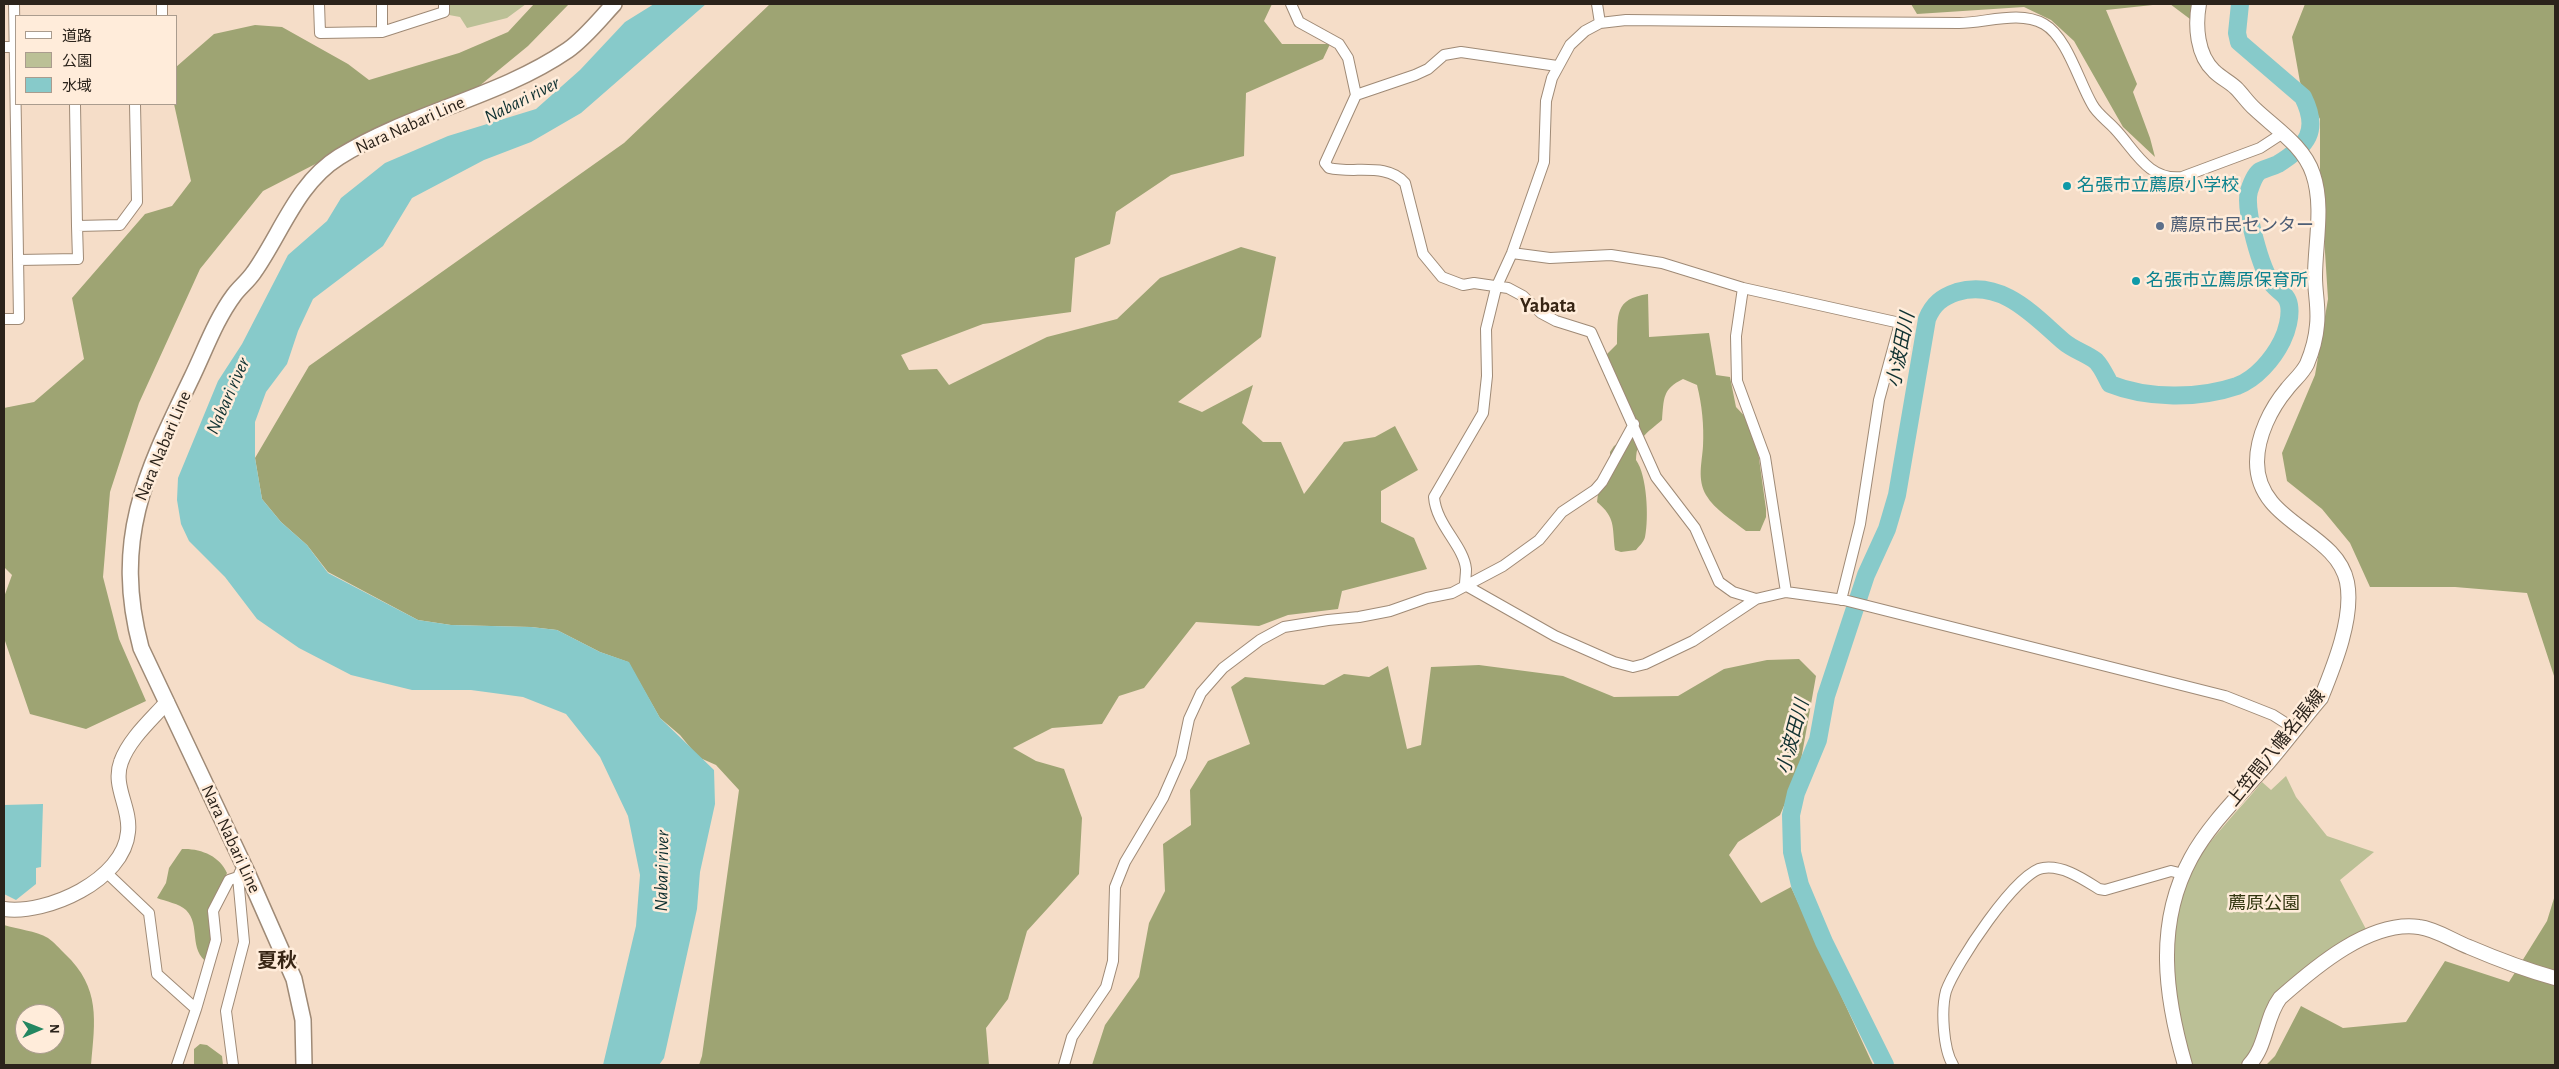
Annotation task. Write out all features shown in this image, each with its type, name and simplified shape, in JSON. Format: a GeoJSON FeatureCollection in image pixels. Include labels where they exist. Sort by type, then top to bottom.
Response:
{"type":"FeatureCollection","features":[{"type":"Feature","properties":{"kind":"main road","name":"Nara Nabari Line"},"geometry":{"type":"LineString","coordinates":[[304,1065],[303,1020],[294,979],[242,874],[167,702],[147,663],[136,629],[129,562],[134,520],[142,490],[158,450],[235,294],[254,273],[280,226],[306,190],[337,158],[404,124],[478,94],[557,56],[570,48],[614,4]]}},
{"type":"Feature","properties":{"kind":"main road","name":"上笠間八幡名張線"},"geometry":{"type":"LineString","coordinates":[[2185,1065],[2170,1001],[2166,968],[2169,920],[2183,874],[2198,846],[2212,828],[2321,698],[2333,669],[2348,607],[2347,583],[2343,571],[2328,550],[2286,518],[2272,502],[2261,485],[2257,463],[2262,433],[2276,405],[2306,365],[2317,326],[2315,278],[2318,200],[2313,173],[2306,159],[2286,136],[2255,110],[2232,84],[2215,72],[2206,61],[2197,34],[2199,6]]}},
{"type":"Feature","properties":{"kind":"main road"},"geometry":{"type":"LineString","coordinates":[[4,909],[24,910],[41,907],[108,874],[122,857],[129,831],[119,779],[120,763],[129,746],[167,702]]}},
{"type":"Feature","properties":{"kind":"main road"},"geometry":{"type":"LineString","coordinates":[[2249,1065],[2262,1046],[2275,1005],[2280,998],[2327,961],[2384,928],[2420,927],[2490,956],[2555,978]]}},
{"type":"Feature","properties":{"kind":"street"},"geometry":{"type":"LineString","coordinates":[[14,4],[15,26]]}},
{"type":"Feature","properties":{"kind":"street"},"geometry":{"type":"LineString","coordinates":[[319,4],[320,33],[382,32],[444,12],[444,4]]}},
{"type":"Feature","properties":{"kind":"street"},"geometry":{"type":"LineString","coordinates":[[382,4],[382,32]]}},
{"type":"Feature","properties":{"kind":"street"},"geometry":{"type":"LineString","coordinates":[[1292,4],[1299,22],[1339,44],[1348,58],[1356,95],[1325,163],[1329,168],[1336,170],[1385,170],[1397,174],[1405,182],[1423,254],[1432,268],[1442,277],[1463,285],[1474,282],[1496,288],[1508,288],[1523,296],[1541,314],[1556,321],[1591,332],[1634,424],[1656,477],[1695,528],[1719,582],[1733,592],[1756,599]]}},
{"type":"Feature","properties":{"kind":"street"},"geometry":{"type":"LineString","coordinates":[[1596,4],[1600,23]]}},
{"type":"Feature","properties":{"kind":"street"},"geometry":{"type":"LineString","coordinates":[[1465,585],[1466,568],[1456,545],[1434,507],[1434,497],[1483,414],[1487,376],[1486,329],[1496,288],[1512,253],[1544,162],[1546,101],[1557,66],[1578,38],[1600,23],[1626,20],[1961,23],[2025,18],[2045,25],[2057,35],[2093,106],[2122,137],[2140,160],[2156,174],[2172,178],[2182,177],[2260,148],[2286,136]]}},
{"type":"Feature","properties":{"kind":"street"},"geometry":{"type":"LineString","coordinates":[[1356,95],[1415,75],[1428,69],[1444,55],[1461,52],[1557,66]]}},
{"type":"Feature","properties":{"kind":"street"},"geometry":{"type":"LineString","coordinates":[[4,319],[19,319],[17,105]]}},
{"type":"Feature","properties":{"kind":"street"},"geometry":{"type":"LineString","coordinates":[[18,260],[78,259],[75,105]]}},
{"type":"Feature","properties":{"kind":"street"},"geometry":{"type":"LineString","coordinates":[[77,226],[120,225],[137,202],[135,105]]}},
{"type":"Feature","properties":{"kind":"street"},"geometry":{"type":"LineString","coordinates":[[1512,253],[1550,258],[1611,254],[1662,263],[1743,288],[1900,323],[1879,400],[1860,524],[1842,600]]}},
{"type":"Feature","properties":{"kind":"street"},"geometry":{"type":"LineString","coordinates":[[1743,288],[1736,336],[1737,381],[1765,457],[1786,592]]}},
{"type":"Feature","properties":{"kind":"street"},"geometry":{"type":"LineString","coordinates":[[1064,1065],[1072,1037],[1106,986],[1113,961],[1115,888],[1125,862],[1163,798],[1181,757],[1189,719],[1201,693],[1223,668],[1260,640],[1284,628],[1328,620],[1359,618],[1390,611],[1427,598],[1452,593],[1503,566],[1539,540],[1562,512],[1595,490],[1602,482],[1634,424]]}},
{"type":"Feature","properties":{"kind":"street"},"geometry":{"type":"LineString","coordinates":[[1465,585],[1555,636],[1614,662],[1633,667],[1645,664],[1693,641],[1756,599],[1786,592],[1842,600],[1882,609],[2225,696],[2273,715],[2295,729]]}},
{"type":"Feature","properties":{"kind":"street"},"geometry":{"type":"LineString","coordinates":[[1953,1065],[1947,1043],[1943,1010],[1949,984],[2010,890],[2025,877],[2042,868],[2059,868],[2099,889],[2105,890],[2171,871],[2183,874]]}},
{"type":"Feature","properties":{"kind":"street"},"geometry":{"type":"LineString","coordinates":[[108,874],[149,913],[157,974],[196,1009]]}},
{"type":"Feature","properties":{"kind":"street"},"geometry":{"type":"LineString","coordinates":[[177,1065],[216,940],[214,911],[229,880],[242,874],[244,942],[226,1012],[233,1065]]}},
{"type":"Feature","properties":{"kind":"green space"},"geometry":{"type":"Polygon","coordinates":[[[449,4],[526,4],[507,18],[467,28],[460,17],[449,15],[449,4]]]}},
{"type":"Feature","properties":{"kind":"green space"},"geometry":{"type":"Polygon","coordinates":[[[534,4],[569,4],[528,46],[472,92],[360,141],[263,191],[200,269],[139,403],[110,492],[103,577],[119,639],[146,701],[86,729],[30,714],[4,638],[4,597],[12,575],[4,567],[4,408],[34,402],[84,359],[72,298],[145,214],[172,206],[191,181],[174,105],[178,105],[178,65],[214,34],[255,25],[282,27],[348,64],[369,80],[459,53],[508,32],[534,4]]]}},
{"type":"Feature","properties":{"kind":"green space"},"geometry":{"type":"Polygon","coordinates":[[[770,4],[1272,4],[1264,21],[1282,44],[1330,44],[1323,59],[1246,93],[1244,156],[1171,175],[1116,212],[1110,244],[1075,258],[1071,312],[983,324],[901,355],[909,370],[937,369],[949,385],[1047,337],[1117,319],[1160,278],[1241,247],[1276,257],[1261,337],[1178,402],[1202,412],[1253,385],[1242,423],[1263,442],[1281,442],[1304,494],[1344,442],[1375,437],[1395,426],[1418,470],[1381,491],[1381,522],[1414,538],[1427,569],[1342,591],[1338,609],[1288,615],[1259,626],[1196,622],[1144,688],[1119,696],[1102,724],[1052,728],[1013,748],[1036,761],[1064,769],[1082,818],[1079,874],[1027,931],[1008,999],[986,1028],[989,1065],[699,1065],[702,1056],[739,790],[716,765],[698,757],[680,735],[660,718],[628,662],[600,652],[557,630],[531,627],[451,625],[418,620],[328,572],[307,545],[281,522],[262,499],[255,458],[309,366],[624,143],[770,4]]]}},
{"type":"Feature","properties":{"kind":"green space"},"geometry":{"type":"Polygon","coordinates":[[[1911,4],[2162,4],[2106,10],[2137,84],[2133,92],[2155,157],[2123,127],[2074,41],[2051,20],[2024,7],[1917,14],[1911,4]]]}},
{"type":"Feature","properties":{"kind":"green space"},"geometry":{"type":"Polygon","coordinates":[[[2170,4],[2192,4],[2190,19],[2170,4]]]}},
{"type":"Feature","properties":{"kind":"green space"},"geometry":{"type":"Polygon","coordinates":[[[2305,4],[2555,4],[2555,679],[2527,593],[2455,587],[2370,587],[2350,543],[2322,509],[2287,481],[2282,453],[2315,375],[2328,299],[2320,174],[2320,119],[2300,82],[2292,37],[2305,4]]]}},
{"type":"Feature","properties":{"kind":"green space"},"geometry":{"type":"Polygon","coordinates":[[[1648,294],[1649,337],[1709,333],[1716,375],[1730,377],[1736,407],[1750,422],[1757,444],[1766,509],[1766,517],[1760,531],[1746,531],[1719,510],[1706,495],[1701,477],[1703,430],[1699,393],[1697,385],[1683,379],[1671,387],[1665,395],[1662,420],[1643,437],[1638,446],[1636,460],[1643,476],[1646,497],[1647,519],[1643,542],[1636,550],[1621,552],[1615,550],[1612,523],[1607,513],[1597,502],[1598,494],[1611,475],[1610,452],[1614,446],[1633,432],[1606,355],[1617,344],[1618,317],[1624,304],[1637,296],[1648,294]]]}},
{"type":"Feature","properties":{"kind":"green space"},"geometry":{"type":"Polygon","coordinates":[[[1799,659],[1816,676],[1799,771],[1780,815],[1738,842],[1729,855],[1761,903],[1791,887],[1873,1065],[1092,1065],[1105,1025],[1139,977],[1149,923],[1165,891],[1163,844],[1191,825],[1190,790],[1208,761],[1250,744],[1231,687],[1245,677],[1324,685],[1344,674],[1369,677],[1388,666],[1407,749],[1421,745],[1431,667],[1479,665],[1563,676],[1614,697],[1678,696],[1724,669],[1767,660],[1799,659]]]}},
{"type":"Feature","properties":{"kind":"green space","name":"薦原公園"},"geometry":{"type":"Polygon","coordinates":[[[2286,776],[2296,797],[2327,836],[2374,852],[2340,880],[2367,931],[2270,1002],[2250,1057],[2239,1065],[2193,1065],[2186,1044],[2177,1000],[2173,955],[2178,911],[2189,876],[2192,868],[2208,845],[2262,782],[2271,790],[2286,776]]]}},
{"type":"Feature","properties":{"kind":"green space"},"geometry":{"type":"Polygon","coordinates":[[[182,849],[196,850],[209,854],[220,862],[227,873],[210,909],[213,940],[208,963],[198,951],[193,923],[186,910],[176,904],[157,898],[166,883],[169,868],[182,849]]]}},
{"type":"Feature","properties":{"kind":"green space"},"geometry":{"type":"Polygon","coordinates":[[[2555,895],[2555,1065],[2266,1065],[2275,1056],[2301,1006],[2343,1028],[2406,1022],[2445,961],[2509,982],[2547,921],[2555,895]]]}},
{"type":"Feature","properties":{"kind":"green space"},"geometry":{"type":"Polygon","coordinates":[[[4,925],[48,938],[77,967],[85,979],[90,992],[94,1020],[91,1065],[4,1065],[4,925]]]}},
{"type":"Feature","properties":{"kind":"green space"},"geometry":{"type":"Polygon","coordinates":[[[200,1044],[207,1045],[222,1056],[223,1065],[194,1065],[194,1049],[200,1044]]]}},
{"type":"Feature","properties":{"kind":"water","name":"Nabari river"},"geometry":{"type":"Polygon","coordinates":[[[654,4],[706,4],[581,113],[531,142],[484,160],[412,198],[383,246],[313,299],[298,331],[287,364],[266,392],[255,422],[255,458],[262,499],[281,522],[307,545],[328,573],[418,620],[451,625],[531,627],[557,630],[600,652],[629,662],[660,718],[714,770],[715,804],[700,872],[697,909],[664,1058],[659,1065],[603,1065],[636,926],[640,875],[628,816],[600,757],[566,714],[523,697],[471,690],[412,690],[351,675],[299,648],[257,619],[225,577],[189,541],[181,524],[177,500],[178,478],[218,381],[242,344],[288,255],[327,221],[341,198],[385,163],[448,136],[536,109],[580,70],[625,22],[654,4]]]}},
{"type":"Feature","properties":{"kind":"water"},"geometry":{"type":"Polygon","coordinates":[[[43,804],[41,867],[36,868],[36,884],[16,900],[4,894],[4,805],[43,804]]]}},
{"type":"Feature","properties":{"kind":"waterway","name":"小波田川"},"geometry":{"type":"LineString","coordinates":[[1885,1065],[1824,942],[1800,885],[1792,852],[1791,815],[1796,793],[1818,740],[1826,696],[1866,575],[1887,529],[1897,495],[1927,319],[1932,309],[1939,302],[1957,292],[1973,289],[2002,295],[2028,311],[2067,344],[2096,361],[2110,384],[2156,395],[2190,395],[2222,390],[2244,383],[2263,368],[2274,355],[2284,337],[2288,323],[2289,305],[2286,298],[2273,285],[2263,267],[2251,225],[2248,200],[2249,191],[2258,172],[2278,164],[2297,151],[2303,144],[2308,136],[2310,119],[2303,97],[2239,42],[2237,33],[2240,4]]}},
{"type":"Feature","properties":{"kind":"place","name":"名張市立薦原小学校"},"geometry":{"type":"Point","coordinates":[2067,186]}},
{"type":"Feature","properties":{"kind":"place","name":"薦原市民センター"},"geometry":{"type":"Point","coordinates":[2160,226]}},
{"type":"Feature","properties":{"kind":"place","name":"名張市立薦原保育所"},"geometry":{"type":"Point","coordinates":[2136,281]}},
{"type":"Feature","properties":{"kind":"district","name":"Yabata"},"geometry":{"type":"Point","coordinates":[1548,306]}},
{"type":"Feature","properties":{"kind":"district","name":"夏秋"},"geometry":{"type":"Point","coordinates":[277,961]}}]}
